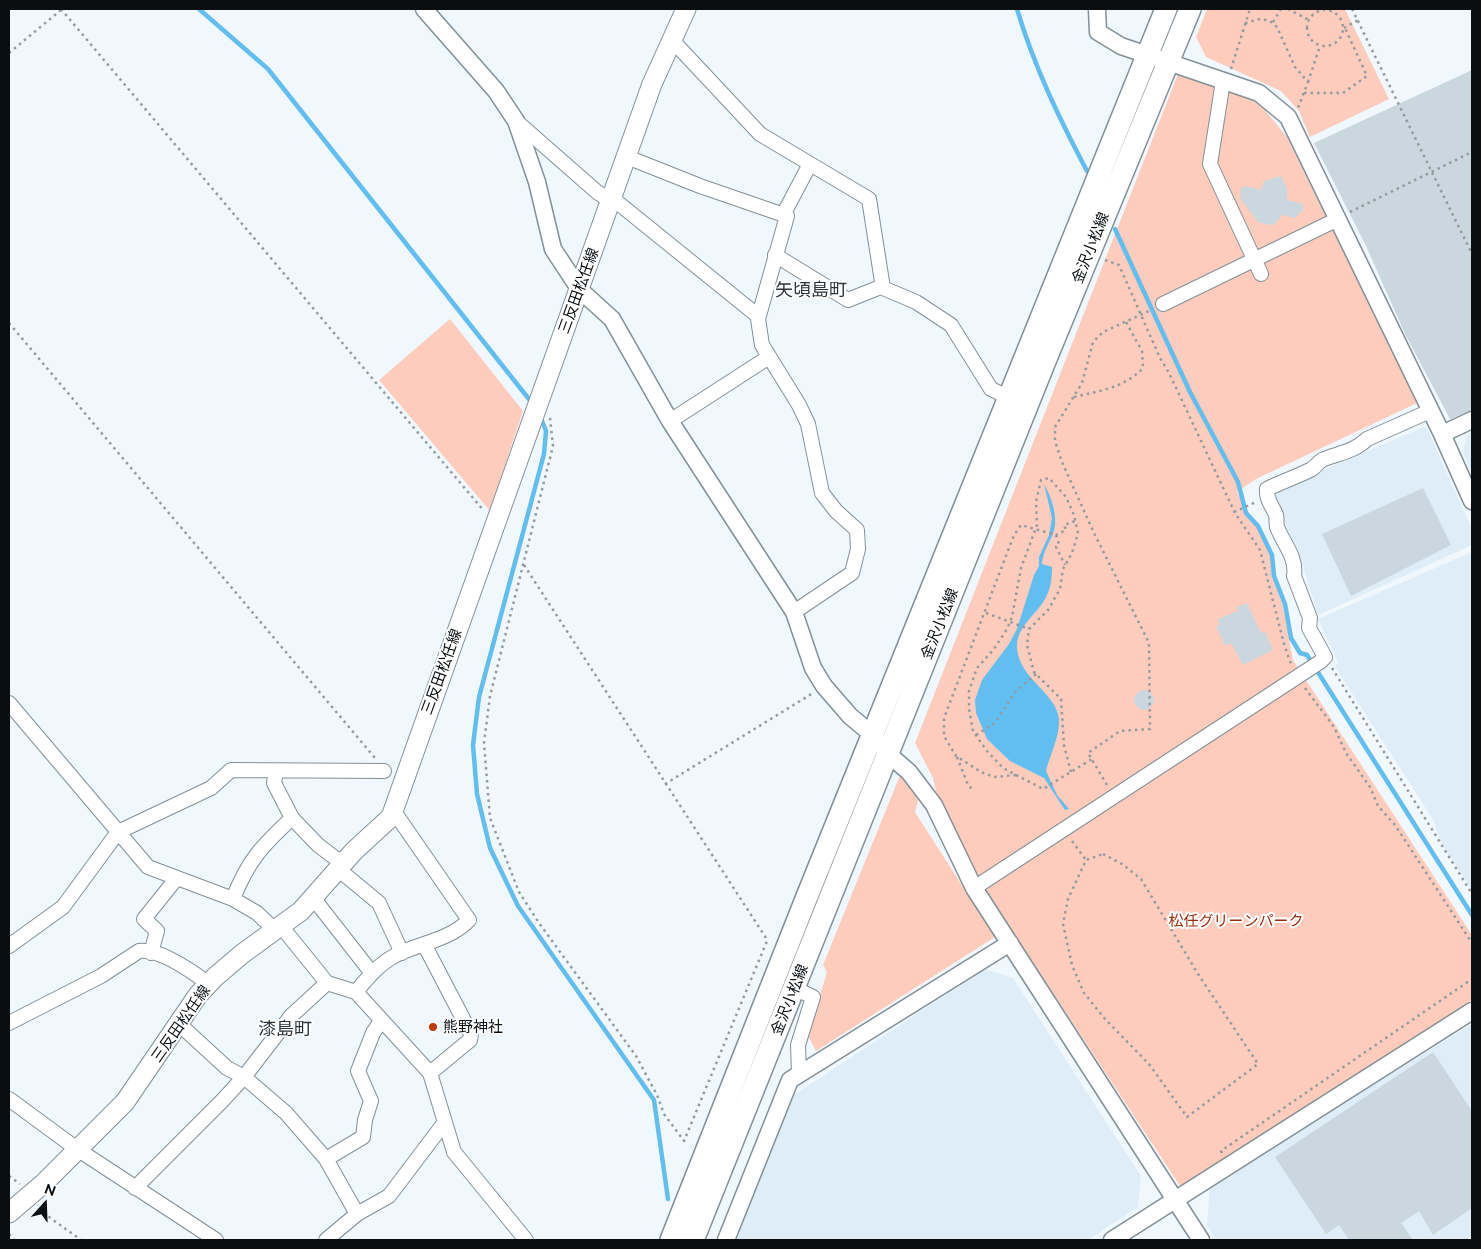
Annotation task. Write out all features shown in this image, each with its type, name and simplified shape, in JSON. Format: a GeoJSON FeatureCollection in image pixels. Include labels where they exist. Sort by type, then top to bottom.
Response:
{"type":"FeatureCollection","features":[{"type":"Feature","properties":{"kind":"main road","name":"三反田松任線"},"geometry":{"type":"LineString","coordinates":[[9,1213],[126,1102],[208,984],[242,954],[314,899],[340,867],[391,817],[652,84],[686,9]]}},
{"type":"Feature","properties":{"kind":"main road","name":"金沢小松線"},"geometry":{"type":"LineString","coordinates":[[671,1240],[776,945],[874,736],[938,569],[1010,398],[1166,9]]}},
{"type":"Feature","properties":{"kind":"main road","name":"金沢小松線"},"geometry":{"type":"LineString","coordinates":[[693,1240],[888,753],[1190,9]]}},
{"type":"Feature","properties":{"kind":"street"},"geometry":{"type":"LineString","coordinates":[[424,9],[496,90],[516,121],[537,182],[553,249],[580,290],[612,319],[670,420],[794,612],[813,668],[824,686],[850,716],[874,736],[888,753],[909,772],[934,806],[974,888],[1201,1240]]}},
{"type":"Feature","properties":{"kind":"street"},"geometry":{"type":"LineString","coordinates":[[1097,9],[1098,32],[1121,46],[1259,93],[1288,117],[1442,434],[1472,501]]}},
{"type":"Feature","properties":{"kind":"street"},"geometry":{"type":"LineString","coordinates":[[671,39],[760,134],[869,199],[884,288],[916,302],[951,325],[991,389],[1010,398]]}},
{"type":"Feature","properties":{"kind":"street"},"geometry":{"type":"LineString","coordinates":[[1225,82],[1210,164],[1261,274]]}},
{"type":"Feature","properties":{"kind":"street"},"geometry":{"type":"LineString","coordinates":[[516,121],[597,192],[612,199],[758,316]]}},
{"type":"Feature","properties":{"kind":"street"},"geometry":{"type":"LineString","coordinates":[[627,157],[786,216],[758,316],[762,346],[799,405],[808,424],[822,493],[836,511],[857,530],[858,549],[852,573],[794,612]]}},
{"type":"Feature","properties":{"kind":"street"},"geometry":{"type":"LineString","coordinates":[[783,215],[810,164]]}},
{"type":"Feature","properties":{"kind":"street"},"geometry":{"type":"LineString","coordinates":[[1163,304],[1338,219]]}},
{"type":"Feature","properties":{"kind":"street"},"geometry":{"type":"LineString","coordinates":[[776,255],[848,300],[883,286]]}},
{"type":"Feature","properties":{"kind":"street"},"geometry":{"type":"LineString","coordinates":[[670,420],[769,357]]}},
{"type":"Feature","properties":{"kind":"street"},"geometry":{"type":"LineString","coordinates":[[974,888],[1322,660],[1309,628],[1310,618],[1294,576],[1295,570],[1289,548],[1276,525],[1276,517],[1266,497],[1267,489],[1312,469],[1320,462],[1336,454],[1343,454],[1360,446],[1367,439],[1430,411]]}},
{"type":"Feature","properties":{"kind":"street"},"geometry":{"type":"LineString","coordinates":[[1442,434],[1472,420]]}},
{"type":"Feature","properties":{"kind":"street"},"geometry":{"type":"LineString","coordinates":[[9,703],[148,867],[233,899],[258,913],[278,928],[327,983],[356,992],[430,1073],[454,1152],[526,1240]]}},
{"type":"Feature","properties":{"kind":"street"},"geometry":{"type":"LineString","coordinates":[[9,946],[63,907],[118,832],[211,788],[231,770],[384,771]]}},
{"type":"Feature","properties":{"kind":"street"},"geometry":{"type":"LineString","coordinates":[[276,771],[274,783],[292,818],[378,903],[402,953]]}},
{"type":"Feature","properties":{"kind":"street"},"geometry":{"type":"LineString","coordinates":[[356,992],[371,972],[402,953],[459,931],[469,920],[393,810]]}},
{"type":"Feature","properties":{"kind":"street"},"geometry":{"type":"LineString","coordinates":[[233,899],[242,876],[261,846],[292,818]]}},
{"type":"Feature","properties":{"kind":"street"},"geometry":{"type":"LineString","coordinates":[[151,953],[157,931],[144,919],[176,879]]}},
{"type":"Feature","properties":{"kind":"street"},"geometry":{"type":"LineString","coordinates":[[314,899],[371,972]]}},
{"type":"Feature","properties":{"kind":"street"},"geometry":{"type":"LineString","coordinates":[[726,1240],[790,1080],[1010,943]]}},
{"type":"Feature","properties":{"kind":"street"},"geometry":{"type":"LineString","coordinates":[[424,944],[471,1034],[470,1040],[430,1073]]}},
{"type":"Feature","properties":{"kind":"street"},"geometry":{"type":"LineString","coordinates":[[9,1023],[101,976],[139,951],[151,953],[188,969],[208,984]]}},
{"type":"Feature","properties":{"kind":"street"},"geometry":{"type":"LineString","coordinates":[[135,1188],[244,1077],[290,1016],[327,983]]}},
{"type":"Feature","properties":{"kind":"street"},"geometry":{"type":"LineString","coordinates":[[794,988],[812,997],[798,1045],[799,1073]]}},
{"type":"Feature","properties":{"kind":"street"},"geometry":{"type":"LineString","coordinates":[[1112,1240],[1472,1011]]}},
{"type":"Feature","properties":{"kind":"street"},"geometry":{"type":"LineString","coordinates":[[326,1160],[364,1137],[364,1120],[371,1101],[358,1071],[373,1033],[381,1021]]}},
{"type":"Feature","properties":{"kind":"street"},"geometry":{"type":"LineString","coordinates":[[179,1024],[227,1068],[244,1077],[286,1113],[326,1160],[357,1214]]}},
{"type":"Feature","properties":{"kind":"street"},"geometry":{"type":"LineString","coordinates":[[9,1099],[77,1149],[216,1240]]}},
{"type":"Feature","properties":{"kind":"street"},"geometry":{"type":"LineString","coordinates":[[326,1240],[357,1214],[389,1196],[445,1122]]}},
{"type":"Feature","properties":{"kind":"path"},"geometry":{"type":"LineString","coordinates":[[9,53],[62,9],[495,525]]}},
{"type":"Feature","properties":{"kind":"path"},"geometry":{"type":"LineString","coordinates":[[1225,82],[1250,9]]}},
{"type":"Feature","properties":{"kind":"path"},"geometry":{"type":"LineString","coordinates":[[1272,23],[1281,9]]}},
{"type":"Feature","properties":{"kind":"path"},"geometry":{"type":"LineString","coordinates":[[1288,9],[1309,20]]}},
{"type":"Feature","properties":{"kind":"path"},"geometry":{"type":"LineString","coordinates":[[1312,9],[1314,14]]}},
{"type":"Feature","properties":{"kind":"path"},"geometry":{"type":"LineString","coordinates":[[1352,9],[1472,254]]}},
{"type":"Feature","properties":{"kind":"path"},"geometry":{"type":"LineString","coordinates":[[1304,93],[1343,93],[1367,76],[1344,28],[1340,18],[1331,11],[1325,10],[1314,14],[1309,20],[1306,30],[1311,41],[1320,46],[1334,44],[1339,40],[1344,28],[1358,20]]}},
{"type":"Feature","properties":{"kind":"path"},"geometry":{"type":"LineString","coordinates":[[1245,23],[1260,19],[1277,27],[1295,67],[1308,82]]}},
{"type":"Feature","properties":{"kind":"path"},"geometry":{"type":"LineString","coordinates":[[1292,124],[1320,46]]}},
{"type":"Feature","properties":{"kind":"path"},"geometry":{"type":"LineString","coordinates":[[1338,219],[1472,152]]}},
{"type":"Feature","properties":{"kind":"path"},"geometry":{"type":"LineString","coordinates":[[1104,260],[1119,265],[1234,512],[1260,550],[1284,644],[1299,676],[1334,727],[1346,753],[1370,787],[1378,806],[1395,825],[1472,943]]}},
{"type":"Feature","properties":{"kind":"path"},"geometry":{"type":"LineString","coordinates":[[1114,797],[1088,753],[1120,731],[1150,729],[1150,643],[1094,533],[1062,462],[1055,441],[1055,426],[1082,383],[1094,342],[1103,332],[1143,314]]}},
{"type":"Feature","properties":{"kind":"path"},"geometry":{"type":"LineString","coordinates":[[1073,398],[1118,386],[1135,376],[1143,368],[1142,351],[1126,322]]}},
{"type":"Feature","properties":{"kind":"path"},"geometry":{"type":"LineString","coordinates":[[9,323],[378,761],[384,771]]}},
{"type":"Feature","properties":{"kind":"path"},"geometry":{"type":"LineString","coordinates":[[524,565],[665,784],[776,945],[684,1141],[664,1114],[657,1095],[636,1056],[539,923],[519,892],[490,818],[484,743],[489,706],[553,446],[552,424],[542,396]]}},
{"type":"Feature","properties":{"kind":"path"},"geometry":{"type":"LineString","coordinates":[[1071,772],[1064,745],[1061,699],[1036,674],[1027,645],[1029,629],[1048,610],[1060,589],[1065,566],[1078,533],[1066,497],[1049,478],[1041,480],[1036,502],[1035,528],[1021,568],[1017,596],[1010,622],[994,649],[977,668],[969,691],[968,708],[976,735],[1002,768],[1043,789],[1071,772],[1092,759]]}},
{"type":"Feature","properties":{"kind":"path"},"geometry":{"type":"LineString","coordinates":[[1234,512],[1257,501]]}},
{"type":"Feature","properties":{"kind":"path"},"geometry":{"type":"LineString","coordinates":[[974,791],[968,785],[956,756],[944,736],[944,718],[1014,535],[1021,525],[1056,535],[1066,530],[1064,525],[1075,521]]}},
{"type":"Feature","properties":{"kind":"path"},"geometry":{"type":"LineString","coordinates":[[1056,535],[1060,544],[1056,547],[1065,566]]}},
{"type":"Feature","properties":{"kind":"path"},"geometry":{"type":"LineString","coordinates":[[985,613],[1029,629]]}},
{"type":"Feature","properties":{"kind":"path"},"geometry":{"type":"LineString","coordinates":[[1322,660],[1472,894]]}},
{"type":"Feature","properties":{"kind":"path"},"geometry":{"type":"LineString","coordinates":[[976,735],[995,723],[1015,692],[1036,674]]}},
{"type":"Feature","properties":{"kind":"path"},"geometry":{"type":"LineString","coordinates":[[665,784],[824,686]]}},
{"type":"Feature","properties":{"kind":"path"},"geometry":{"type":"LineString","coordinates":[[956,756],[981,772],[994,777],[1018,775]]}},
{"type":"Feature","properties":{"kind":"path"},"geometry":{"type":"LineString","coordinates":[[1063,830],[1086,860]]}},
{"type":"Feature","properties":{"kind":"path"},"geometry":{"type":"LineString","coordinates":[[1103,854],[1122,864],[1142,879],[1198,974],[1258,1064],[1187,1117],[1149,1064],[1105,1019],[1084,993],[1072,965],[1063,924],[1068,899],[1086,860],[1103,854]]}},
{"type":"Feature","properties":{"kind":"path"},"geometry":{"type":"LineString","coordinates":[[1229,1165],[1221,1151],[1472,979]]}},
{"type":"Feature","properties":{"kind":"path"},"geometry":{"type":"LineString","coordinates":[[24,1199],[81,1240]]}},
{"type":"Feature","properties":{"kind":"path"},"geometry":{"type":"LineString","coordinates":[[9,1234],[14,1240]]}},
{"type":"Feature","properties":{"kind":"shaded area"},"geometry":{"type":"Polygon","coordinates":[[[1426,426],[1472,529],[1472,545],[1318,615],[1300,557],[1274,501],[1279,489],[1426,426]]]}},
{"type":"Feature","properties":{"kind":"shaded area"},"geometry":{"type":"Polygon","coordinates":[[[1472,432],[1472,473],[1463,453],[1466,436],[1472,432]]]}},
{"type":"Feature","properties":{"kind":"shaded area"},"geometry":{"type":"Polygon","coordinates":[[[1472,552],[1472,891],[1440,841],[1434,821],[1335,667],[1338,662],[1318,619],[1472,552]]]}},
{"type":"Feature","properties":{"kind":"shaded area"},"geometry":{"type":"Polygon","coordinates":[[[985,969],[1013,978],[1141,1176],[1138,1207],[1088,1240],[734,1240],[794,1095],[985,969]]]}},
{"type":"Feature","properties":{"kind":"shaded area"},"geometry":{"type":"Polygon","coordinates":[[[1472,1024],[1472,1240],[1216,1240],[1207,1225],[1210,1186],[1472,1024]]]}},
{"type":"Feature","properties":{"kind":"green space"},"geometry":{"type":"Polygon","coordinates":[[[1207,9],[1345,9],[1389,99],[1310,137],[1299,111],[1281,91],[1206,57],[1196,37],[1207,9]]]}},
{"type":"Feature","properties":{"kind":"green space","name":"松任グリーンパーク"},"geometry":{"type":"Polygon","coordinates":[[[1178,74],[1259,103],[1287,137],[1417,403],[1256,479],[1237,492],[1269,548],[1281,595],[1293,660],[1472,935],[1472,1000],[1182,1189],[993,902],[942,816],[933,778],[915,743],[1178,74]]]}},
{"type":"Feature","properties":{"kind":"green space"},"geometry":{"type":"Polygon","coordinates":[[[450,319],[523,411],[490,511],[379,380],[450,319]]]}},
{"type":"Feature","properties":{"kind":"green space"},"geometry":{"type":"Polygon","coordinates":[[[903,768],[918,801],[915,812],[995,937],[816,1051],[808,1036],[827,972],[823,965],[903,768]]]}},
{"type":"Feature","properties":{"kind":"water"},"geometry":{"type":"Polygon","coordinates":[[[1044,484],[1050,496],[1055,515],[1055,528],[1042,564],[1052,567],[1051,582],[1048,594],[1023,627],[1017,648],[1019,659],[1024,668],[1051,701],[1059,719],[1058,732],[1046,771],[1057,795],[1069,809],[1065,810],[1044,778],[1010,761],[987,739],[976,713],[975,700],[982,680],[1009,644],[1017,629],[1034,575],[1039,566],[1039,557],[1049,535],[1052,518],[1044,484]]]}},
{"type":"Feature","properties":{"kind":"building"},"geometry":{"type":"Polygon","coordinates":[[[1472,70],[1472,410],[1450,419],[1405,334],[1366,246],[1314,143],[1472,70]]]}},
{"type":"Feature","properties":{"kind":"building"},"geometry":{"type":"Polygon","coordinates":[[[1281,176],[1287,189],[1287,200],[1300,203],[1303,205],[1303,210],[1295,218],[1282,215],[1275,224],[1269,225],[1258,222],[1240,198],[1241,188],[1246,186],[1261,190],[1264,181],[1281,176]]]}},
{"type":"Feature","properties":{"kind":"building"},"geometry":{"type":"Polygon","coordinates":[[[1423,488],[1451,545],[1351,596],[1322,534],[1423,488]]]}},
{"type":"Feature","properties":{"kind":"building"},"geometry":{"type":"Polygon","coordinates":[[[1247,603],[1261,633],[1265,631],[1273,650],[1243,665],[1231,643],[1225,646],[1216,626],[1220,625],[1218,619],[1238,611],[1237,607],[1247,603]]]}},
{"type":"Feature","properties":{"kind":"building"},"geometry":{"type":"Polygon","coordinates":[[[1144,690],[1151,693],[1154,700],[1151,707],[1144,710],[1137,707],[1134,700],[1137,693],[1144,690]]]}},
{"type":"Feature","properties":{"kind":"building"},"geometry":{"type":"Polygon","coordinates":[[[1433,1052],[1472,1111],[1472,1208],[1433,1235],[1419,1211],[1401,1223],[1413,1240],[1349,1240],[1339,1225],[1326,1234],[1275,1157],[1433,1052]]]}},
{"type":"Feature","properties":{"kind":"waterway"},"geometry":{"type":"LineString","coordinates":[[199,9],[268,69],[532,403]]}},
{"type":"Feature","properties":{"kind":"waterway"},"geometry":{"type":"LineString","coordinates":[[1017,9],[1031,51],[1048,92],[1087,171]]}},
{"type":"Feature","properties":{"kind":"waterway"},"geometry":{"type":"LineString","coordinates":[[1115,229],[1190,392],[1238,482],[1246,513],[1258,526],[1272,555],[1274,576],[1285,604],[1291,638],[1300,653],[1307,655],[1472,915]]}},
{"type":"Feature","properties":{"kind":"waterway"},"geometry":{"type":"LineString","coordinates":[[540,416],[546,431],[544,454],[479,697],[473,745],[477,794],[490,848],[518,906],[654,1100],[668,1199]]}},
{"type":"Feature","properties":{"kind":"place","name":"熊野神社"},"geometry":{"type":"Point","coordinates":[433,1027]}},
{"type":"Feature","properties":{"kind":"district","name":"矢頃島町"},"geometry":{"type":"Point","coordinates":[811,291]}},
{"type":"Feature","properties":{"kind":"district","name":"漆島町"},"geometry":{"type":"Point","coordinates":[285,1030]}}]}
